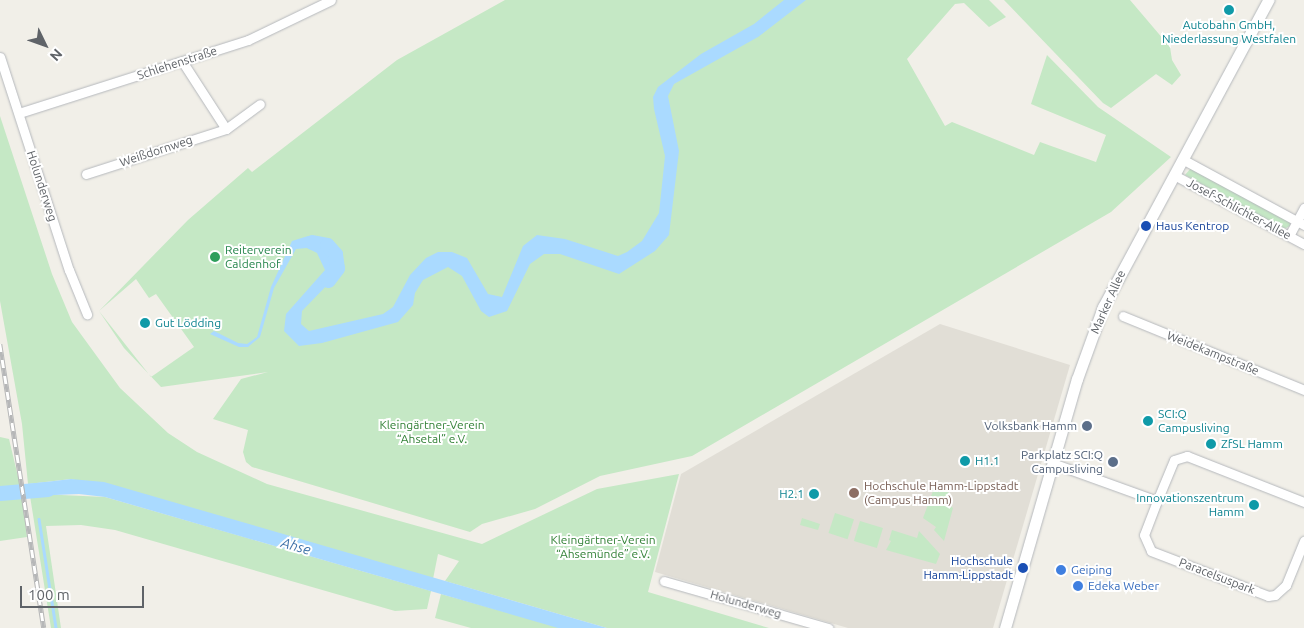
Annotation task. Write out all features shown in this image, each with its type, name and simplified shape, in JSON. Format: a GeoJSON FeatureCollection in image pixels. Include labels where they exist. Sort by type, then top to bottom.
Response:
{"type":"FeatureCollection","features":[{"type":"Feature","properties":{"kind":"street","name":"Schlehenstraße"},"geometry":{"type":"LineString","coordinates":[[18,113],[265,33],[331,0]]}},
{"type":"Feature","properties":{"kind":"street","name":"Marker Allee"},"geometry":{"type":"LineString","coordinates":[[1005,628],[1055,464],[1077,379],[1103,307],[1177,165],[1268,0]]}},
{"type":"Feature","properties":{"kind":"street","name":"Holunderweg"},"geometry":{"type":"LineString","coordinates":[[0,57],[69,270],[87,314]]}},
{"type":"Feature","properties":{"kind":"street"},"geometry":{"type":"LineString","coordinates":[[182,61],[226,129]]}},
{"type":"Feature","properties":{"kind":"street","name":"Weißdornweg"},"geometry":{"type":"LineString","coordinates":[[86,174],[226,129],[260,104]]}},
{"type":"Feature","properties":{"kind":"street","name":"Josef-Schlichter-Allee"},"geometry":{"type":"LineString","coordinates":[[1177,165],[1300,223]]}},
{"type":"Feature","properties":{"kind":"street","name":"Josef-Schlichter-Allee"},"geometry":{"type":"LineString","coordinates":[[1177,165],[1304,244]]}},
{"type":"Feature","properties":{"kind":"street"},"geometry":{"type":"LineString","coordinates":[[1289,236],[1300,223],[1304,208]]}},
{"type":"Feature","properties":{"kind":"street","name":"Weidekampstraße"},"geometry":{"type":"LineString","coordinates":[[1123,316],[1304,390]]}},
{"type":"Feature","properties":{"kind":"street","name":"Paracelsuspark"},"geometry":{"type":"LineString","coordinates":[[1304,502],[1187,456],[1174,460],[1144,535],[1151,551],[1268,596],[1275,595],[1286,585],[1304,541]]}},
{"type":"Feature","properties":{"kind":"street"},"geometry":{"type":"LineString","coordinates":[[1055,464],[1156,501]]}},
{"type":"Feature","properties":{"kind":"street","name":"Holunderweg"},"geometry":{"type":"LineString","coordinates":[[664,581],[828,628]]}},
{"type":"Feature","properties":{"kind":"shaded area","name":"Hochschule Hamm-Lippstadt (Campus Hamm)"},"geometry":{"type":"Polygon","coordinates":[[[940,324],[1070,365],[993,628],[848,628],[655,572],[681,474],[940,324]]]}},
{"type":"Feature","properties":{"kind":"green space","name":"Kleingärtner-Verein “Ahsetal” e.V."},"geometry":{"type":"Polygon","coordinates":[[[505,0],[989,0],[1006,17],[989,27],[964,3],[955,4],[907,59],[945,126],[952,122],[1034,155],[1040,142],[1096,162],[1106,135],[1031,104],[1047,55],[1098,107],[1171,157],[1111,212],[692,456],[600,476],[535,509],[482,524],[470,532],[252,467],[246,462],[243,452],[248,430],[213,419],[241,379],[268,372],[161,387],[151,377],[194,347],[156,294],[149,298],[136,279],[99,311],[188,220],[248,168],[252,172],[397,60],[505,0]]]}},
{"type":"Feature","properties":{"kind":"green space"},"geometry":{"type":"Polygon","coordinates":[[[1004,0],[1130,0],[1170,47],[1172,60],[1181,75],[1172,85],[1156,74],[1111,108],[1103,103],[1004,0]]]}},
{"type":"Feature","properties":{"kind":"green space","name":"Kleingärtner-Verein “Ahsemünde” e.V."},"geometry":{"type":"Polygon","coordinates":[[[0,116],[52,274],[72,322],[120,388],[168,433],[197,452],[267,484],[482,544],[597,489],[679,474],[648,592],[769,628],[607,628],[445,581],[459,561],[438,554],[433,579],[178,505],[71,479],[28,484],[22,424],[0,301],[0,116]]]}},
{"type":"Feature","properties":{"kind":"green space"},"geometry":{"type":"Polygon","coordinates":[[[1191,168],[1290,222],[1290,226],[1284,229],[1185,175],[1191,168]]]}},
{"type":"Feature","properties":{"kind":"green space"},"geometry":{"type":"Polygon","coordinates":[[[99,311],[148,374],[124,348],[99,311]]]}},
{"type":"Feature","properties":{"kind":"green space"},"geometry":{"type":"Polygon","coordinates":[[[0,437],[9,439],[20,485],[0,488],[0,437]]]}},
{"type":"Feature","properties":{"kind":"green space"},"geometry":{"type":"Polygon","coordinates":[[[932,485],[949,490],[946,501],[953,508],[944,541],[934,530],[936,527],[923,518],[933,491],[932,485]]]}},
{"type":"Feature","properties":{"kind":"green space"},"geometry":{"type":"Polygon","coordinates":[[[39,494],[105,497],[431,591],[427,609],[395,611],[115,530],[81,525],[46,526],[61,628],[51,628],[30,496],[39,494]]]}},
{"type":"Feature","properties":{"kind":"green space"},"geometry":{"type":"Polygon","coordinates":[[[22,498],[27,537],[0,541],[0,500],[22,498]]]}},
{"type":"Feature","properties":{"kind":"green space"},"geometry":{"type":"Polygon","coordinates":[[[835,513],[854,519],[848,539],[829,533],[835,513]]]}},
{"type":"Feature","properties":{"kind":"green space"},"geometry":{"type":"Polygon","coordinates":[[[802,518],[820,524],[818,530],[800,525],[802,518]]]}},
{"type":"Feature","properties":{"kind":"green space"},"geometry":{"type":"Polygon","coordinates":[[[860,521],[883,528],[877,548],[854,541],[860,521]]]}},
{"type":"Feature","properties":{"kind":"green space"},"geometry":{"type":"Polygon","coordinates":[[[892,530],[917,538],[919,531],[940,554],[936,564],[886,550],[891,541],[889,540],[892,530]]]}},
{"type":"Feature","properties":{"kind":"green space"},"geometry":{"type":"Polygon","coordinates":[[[441,594],[563,628],[471,628],[435,618],[441,594]]]}},
{"type":"Feature","properties":{"kind":"water"},"geometry":{"type":"Polygon","coordinates":[[[784,0],[806,0],[758,37],[674,84],[668,96],[679,151],[669,235],[655,251],[619,274],[560,254],[544,254],[530,264],[507,311],[489,317],[481,311],[462,276],[448,267],[423,280],[415,293],[413,305],[398,322],[322,343],[299,346],[284,331],[286,314],[325,270],[317,253],[307,248],[296,249],[274,288],[260,337],[248,347],[239,347],[210,334],[214,331],[238,343],[247,344],[257,337],[271,287],[292,241],[308,236],[328,244],[339,265],[332,280],[302,311],[301,324],[309,331],[383,314],[393,307],[410,275],[426,258],[438,252],[452,252],[467,258],[488,294],[502,297],[523,246],[537,235],[565,239],[618,256],[627,252],[642,241],[659,213],[665,156],[654,109],[653,97],[658,87],[701,54],[754,24],[784,0]]]}},
{"type":"Feature","properties":{"kind":"water"},"geometry":{"type":"Polygon","coordinates":[[[71,479],[104,482],[607,628],[558,628],[105,497],[79,494],[30,496],[28,484],[71,479]]]}},
{"type":"Feature","properties":{"kind":"water"},"geometry":{"type":"Polygon","coordinates":[[[20,485],[22,498],[0,500],[0,488],[20,485]]]}},
{"type":"Feature","properties":{"kind":"waterway"},"geometry":{"type":"LineString","coordinates":[[312,242],[327,245],[335,254],[337,268],[328,280]]}},
{"type":"Feature","properties":{"kind":"waterway","name":"Ahse"},"geometry":{"type":"LineString","coordinates":[[0,493],[48,489]]}},
{"type":"Feature","properties":{"kind":"waterway"},"geometry":{"type":"LineString","coordinates":[[39,519],[56,628]]}},
{"type":"Feature","properties":{"kind":"railway"},"geometry":{"type":"LineString","coordinates":[[0,344],[44,628]]}},
{"type":"Feature","properties":{"kind":"place","name":"Autobahn GmbH, Niederlassung Westfalen"},"geometry":{"type":"Point","coordinates":[1229,10]}},
{"type":"Feature","properties":{"kind":"place","name":"Haus Kentrop"},"geometry":{"type":"Point","coordinates":[1146,226]}},
{"type":"Feature","properties":{"kind":"place","name":"Reiterverein Caldenhof"},"geometry":{"type":"Point","coordinates":[215,257]}},
{"type":"Feature","properties":{"kind":"place","name":"Gut Lödding"},"geometry":{"type":"Point","coordinates":[145,323]}},
{"type":"Feature","properties":{"kind":"place","name":"SCI:Q Campusliving"},"geometry":{"type":"Point","coordinates":[1148,421]}},
{"type":"Feature","properties":{"kind":"place","name":"Volksbank Hamm"},"geometry":{"type":"Point","coordinates":[1087,426]}},
{"type":"Feature","properties":{"kind":"place","name":"ZfSL Hamm"},"geometry":{"type":"Point","coordinates":[1211,444]}},
{"type":"Feature","properties":{"kind":"place","name":"H1.1"},"geometry":{"type":"Point","coordinates":[965,461]}},
{"type":"Feature","properties":{"kind":"place","name":"Parkplatz SCI:Q Campusliving"},"geometry":{"type":"Point","coordinates":[1113,462]}},
{"type":"Feature","properties":{"kind":"place","name":"Hochschule Hamm-Lippstadt (Campus Hamm)"},"geometry":{"type":"Point","coordinates":[854,493]}},
{"type":"Feature","properties":{"kind":"place","name":"H2.1"},"geometry":{"type":"Point","coordinates":[814,494]}},
{"type":"Feature","properties":{"kind":"place","name":"Innovationszentrum Hamm"},"geometry":{"type":"Point","coordinates":[1254,505]}},
{"type":"Feature","properties":{"kind":"place","name":"Hochschule Hamm-Lippstadt"},"geometry":{"type":"Point","coordinates":[1023,568]}},
{"type":"Feature","properties":{"kind":"place","name":"Geiping"},"geometry":{"type":"Point","coordinates":[1061,570]}},
{"type":"Feature","properties":{"kind":"place","name":"Edeka Weber"},"geometry":{"type":"Point","coordinates":[1078,586]}}]}
